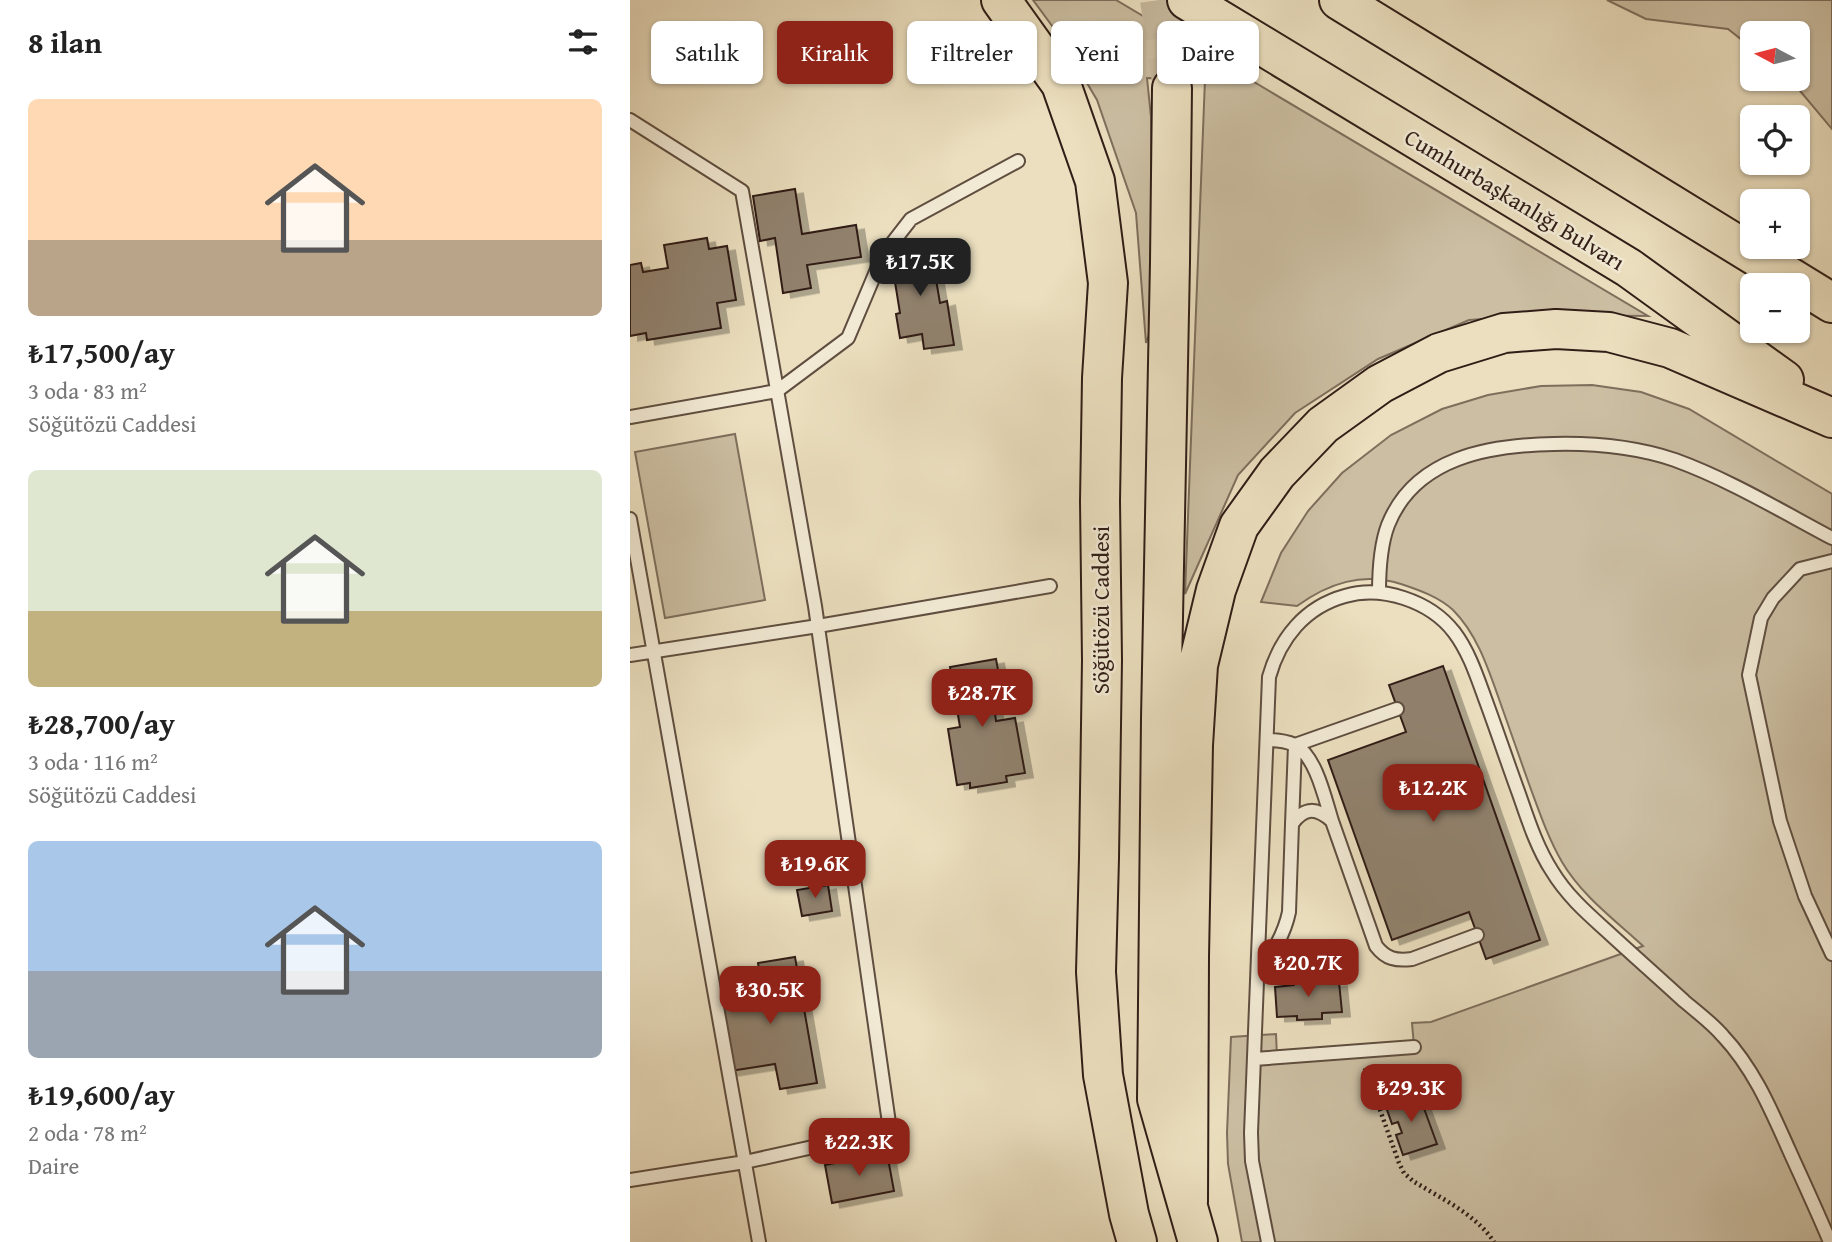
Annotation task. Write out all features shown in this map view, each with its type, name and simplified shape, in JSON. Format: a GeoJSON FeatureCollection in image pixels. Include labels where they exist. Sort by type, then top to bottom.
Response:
{"type":"FeatureCollection","features":[{"type":"Feature","properties":{"kind":"main road","name":"Söğütözü Caddesi"},"geometry":{"type":"LineString","coordinates":[[1001,0],[1061,84],[1095,181],[1108,283],[1101,419],[1101,673],[1096,972],[1103,1075],[1129,1214],[1137,1242]]}},
{"type":"Feature","properties":{"kind":"main road","name":"Cumhurbaşkanlığı Bulvarı"},"geometry":{"type":"LineString","coordinates":[[1187,0],[1629,268],[1832,416]]}},
{"type":"Feature","properties":{"kind":"main road"},"geometry":{"type":"LineString","coordinates":[[1339,0],[1832,303]]}},
{"type":"Feature","properties":{"kind":"main road"},"geometry":{"type":"LineString","coordinates":[[1172,88],[1157,1099],[1198,1242]]}},
{"type":"Feature","properties":{"kind":"main road"},"geometry":{"type":"LineString","coordinates":[[1188,1202],[1189,957],[1198,665],[1216,590],[1240,526],[1277,472],[1323,425],[1380,384],[1439,353],[1503,332],[1556,328],[1609,332],[1670,348],[1832,416]]}},
{"type":"Feature","properties":{"kind":"lane"},"geometry":{"type":"LineString","coordinates":[[630,1180],[745,1162],[891,1130],[818,626],[742,191],[633,125]]}},
{"type":"Feature","properties":{"kind":"lane"},"geometry":{"type":"LineString","coordinates":[[630,417],[777,391],[848,338],[883,255],[911,219],[1018,161]]}},
{"type":"Feature","properties":{"kind":"lane"},"geometry":{"type":"LineString","coordinates":[[1379,593],[1382,547],[1388,524],[1419,481],[1445,463],[1473,452],[1505,447],[1561,444],[1607,446],[1674,460],[1739,489],[1832,538]]}},
{"type":"Feature","properties":{"kind":"lane"},"geometry":{"type":"LineString","coordinates":[[630,519],[759,1242]]}},
{"type":"Feature","properties":{"kind":"lane"},"geometry":{"type":"LineString","coordinates":[[1832,561],[1800,569],[1773,598],[1761,618],[1749,675],[1780,821],[1805,896],[1832,954]]}},
{"type":"Feature","properties":{"kind":"lane"},"geometry":{"type":"LineString","coordinates":[[630,655],[1050,586]]}},
{"type":"Feature","properties":{"kind":"lane"},"geometry":{"type":"LineString","coordinates":[[1268,1242],[1252,1161],[1251,1133],[1269,677],[1283,641],[1305,616],[1336,598],[1369,592],[1391,595],[1428,609],[1454,632],[1478,678],[1534,835],[1552,871],[1576,904],[1723,1035],[1743,1060],[1775,1118],[1830,1242]]}},
{"type":"Feature","properties":{"kind":"lane"},"geometry":{"type":"LineString","coordinates":[[1295,745],[1397,709]]}},
{"type":"Feature","properties":{"kind":"lane"},"geometry":{"type":"LineString","coordinates":[[1267,740],[1295,745],[1306,753],[1376,946],[1382,954],[1391,959],[1412,959],[1478,935]]}},
{"type":"Feature","properties":{"kind":"lane"},"geometry":{"type":"LineString","coordinates":[[1258,977],[1282,937],[1289,912],[1295,745]]}},
{"type":"Feature","properties":{"kind":"lane"},"geometry":{"type":"LineString","coordinates":[[1292,824],[1299,815],[1311,810],[1323,813],[1332,821]]}},
{"type":"Feature","properties":{"kind":"lane"},"geometry":{"type":"LineString","coordinates":[[1254,1059],[1414,1047]]}},
{"type":"Feature","properties":{"kind":"path"},"geometry":{"type":"LineString","coordinates":[[1359,1051],[1404,1173],[1473,1219],[1494,1242]]}},
{"type":"Feature","properties":{"kind":"shaded area"},"geometry":{"type":"Polygon","coordinates":[[[1033,0],[1116,0],[1157,24],[1157,78],[1147,78],[1151,117],[1152,326],[1146,343],[1136,213],[1097,100],[1088,84],[1143,84],[1143,21],[1051,21],[1051,24],[1033,0]]]}},
{"type":"Feature","properties":{"kind":"shaded area"},"geometry":{"type":"Polygon","coordinates":[[[1607,0],[1832,0],[1832,129],[1800,91],[1810,91],[1810,21],[1740,21],[1740,38],[1728,29],[1646,19],[1607,0]]]}},
{"type":"Feature","properties":{"kind":"shaded area"},"geometry":{"type":"Polygon","coordinates":[[[1205,84],[1257,84],[1648,316],[1544,315],[1469,320],[1378,359],[1295,413],[1238,475],[1185,594],[1205,84]]]}},
{"type":"Feature","properties":{"kind":"shaded area"},"geometry":{"type":"Polygon","coordinates":[[[1592,385],[1641,392],[1689,409],[1832,494],[1832,1242],[1242,1242],[1228,1164],[1231,1037],[1276,1034],[1277,1057],[1414,1046],[1412,1023],[1431,1022],[1643,946],[1589,897],[1562,862],[1540,814],[1486,664],[1469,630],[1453,610],[1415,589],[1373,579],[1334,586],[1297,606],[1261,602],[1281,553],[1308,511],[1342,473],[1391,435],[1442,409],[1488,395],[1541,386],[1592,385]]]}},
{"type":"Feature","properties":{"kind":"shaded area"},"geometry":{"type":"Polygon","coordinates":[[[735,434],[765,600],[665,618],[635,452],[735,434]]]}},
{"type":"Feature","properties":{"kind":"building"},"geometry":{"type":"Polygon","coordinates":[[[795,189],[802,234],[856,225],[861,257],[807,265],[811,288],[783,293],[775,238],[760,241],[753,196],[795,189]]]}},
{"type":"Feature","properties":{"kind":"building"},"geometry":{"type":"Polygon","coordinates":[[[707,238],[709,249],[727,246],[736,300],[717,303],[721,328],[647,340],[646,333],[630,336],[630,265],[641,263],[643,272],[668,268],[664,245],[707,238]]]}},
{"type":"Feature","properties":{"kind":"building"},"geometry":{"type":"Polygon","coordinates":[[[930,244],[940,303],[947,301],[954,345],[924,349],[922,334],[900,338],[896,314],[900,313],[890,251],[930,244]]]}},
{"type":"Feature","properties":{"kind":"building"},"geometry":{"type":"Polygon","coordinates":[[[996,659],[1003,697],[993,698],[996,721],[1015,718],[1025,773],[1006,776],[1007,782],[970,788],[970,783],[957,785],[948,729],[960,727],[950,667],[996,659]]]}},
{"type":"Feature","properties":{"kind":"building"},"geometry":{"type":"Polygon","coordinates":[[[1443,666],[1540,940],[1486,959],[1469,912],[1392,940],[1328,760],[1406,732],[1389,685],[1443,666]]]}},
{"type":"Feature","properties":{"kind":"building"},"geometry":{"type":"Polygon","coordinates":[[[828,885],[832,911],[802,916],[797,890],[828,885]]]}},
{"type":"Feature","properties":{"kind":"building"},"geometry":{"type":"Polygon","coordinates":[[[795,957],[817,1083],[780,1089],[775,1064],[730,1071],[718,996],[762,989],[758,963],[795,957]]]}},
{"type":"Feature","properties":{"kind":"building"},"geometry":{"type":"Polygon","coordinates":[[[1319,978],[1320,983],[1339,982],[1342,1012],[1322,1013],[1322,1019],[1297,1020],[1297,1016],[1277,1017],[1275,987],[1294,985],[1294,980],[1319,978]]]}},
{"type":"Feature","properties":{"kind":"building"},"geometry":{"type":"Polygon","coordinates":[[[1418,1092],[1437,1144],[1403,1155],[1396,1135],[1402,1133],[1398,1122],[1392,1124],[1385,1104],[1418,1092]]]}},
{"type":"Feature","properties":{"kind":"building"},"geometry":{"type":"Polygon","coordinates":[[[887,1153],[894,1191],[832,1203],[825,1165],[887,1153]]]}},
{"type":"Feature","properties":{"kind":"tunnel"},"geometry":{"type":"LineString","coordinates":[[1159,0],[1172,88]]}}]}
